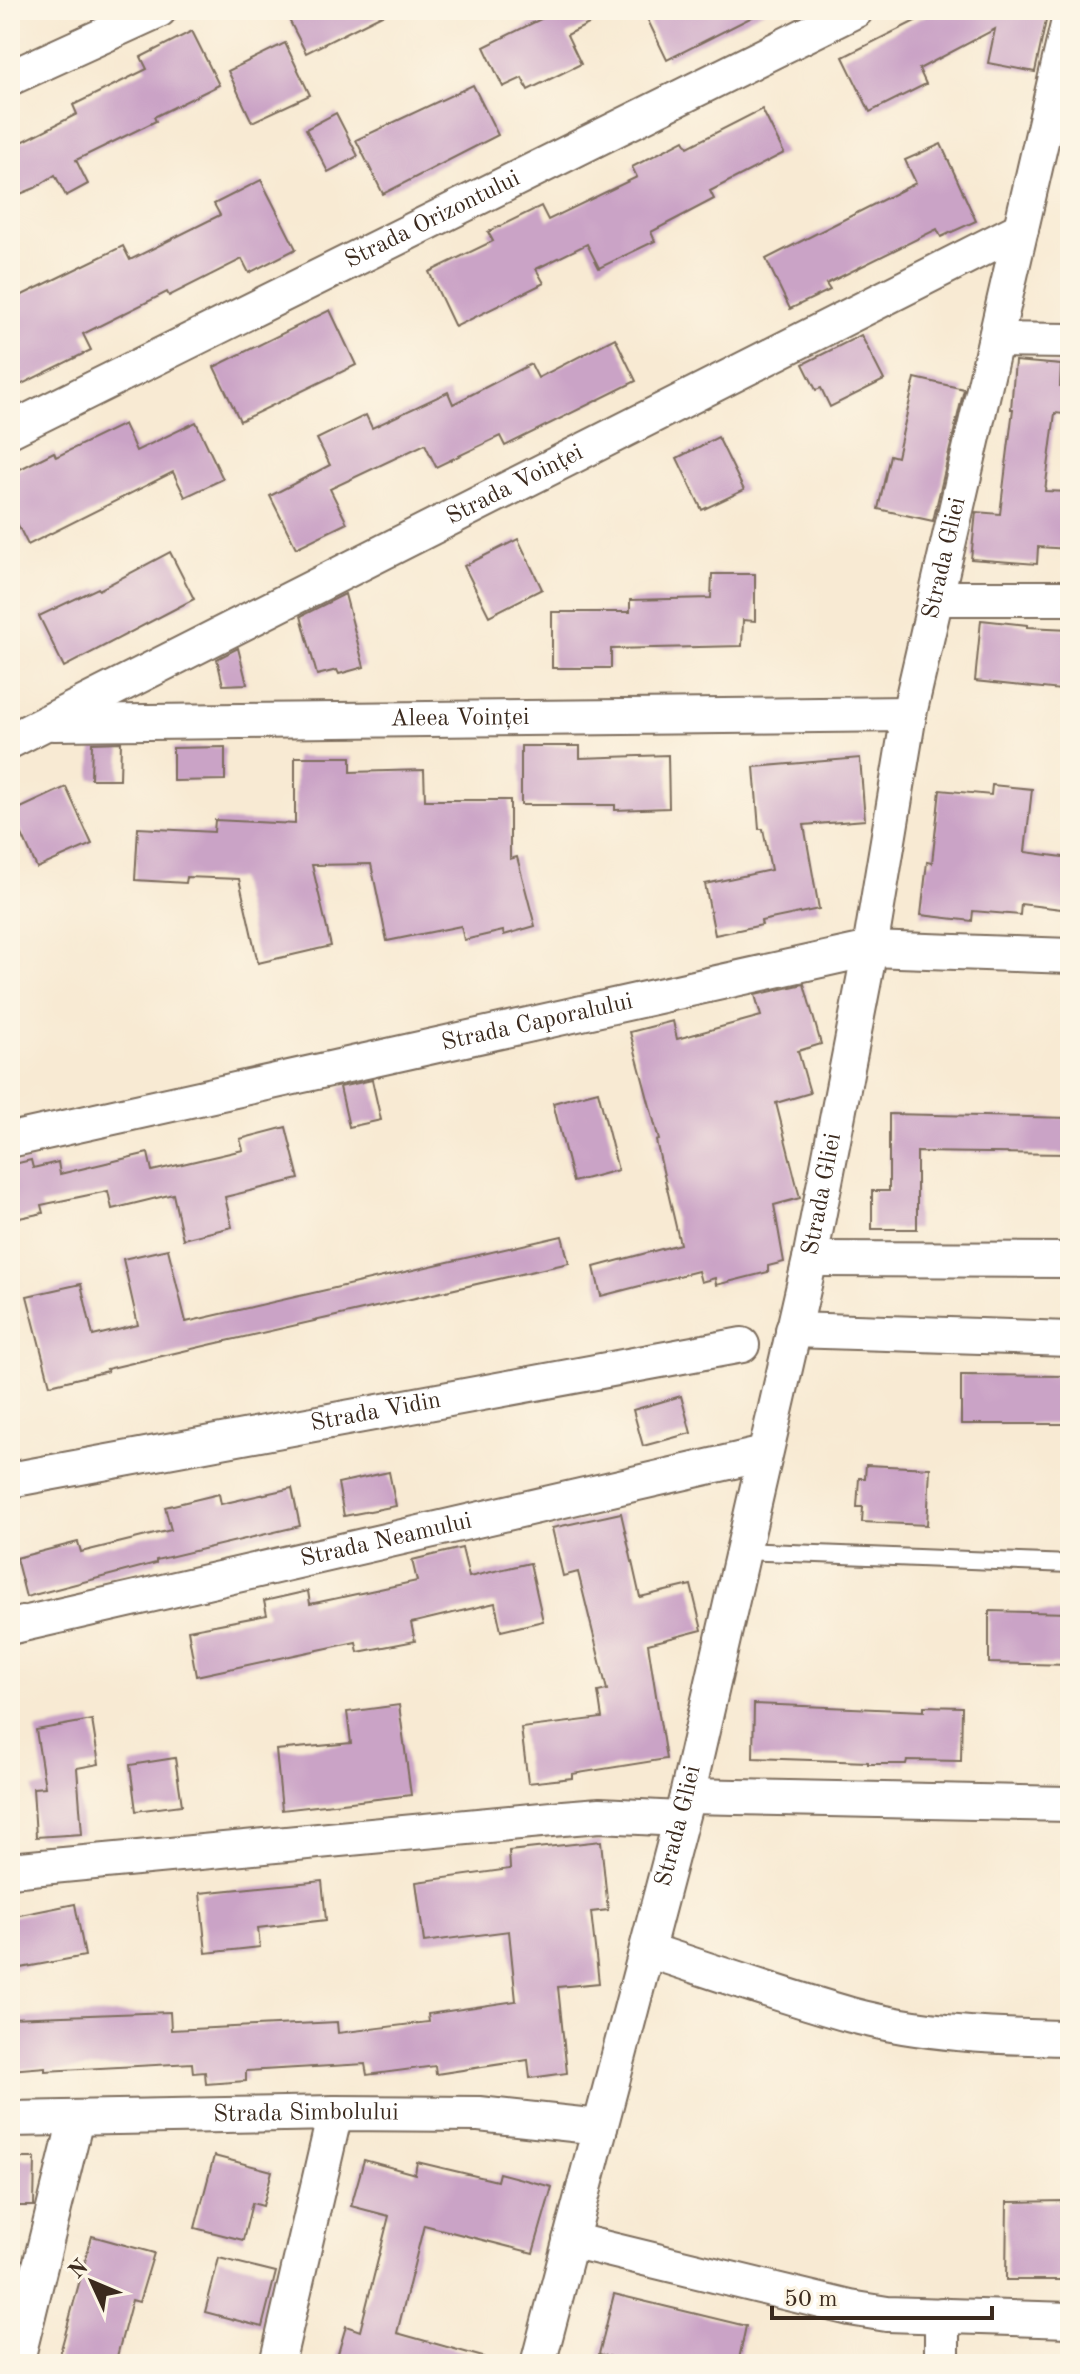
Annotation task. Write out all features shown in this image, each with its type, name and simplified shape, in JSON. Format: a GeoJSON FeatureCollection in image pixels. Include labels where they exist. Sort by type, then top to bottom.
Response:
{"type":"FeatureCollection","features":[{"type":"Feature","properties":{"kind":"street"},"geometry":{"type":"LineString","coordinates":[[10,78],[159,10]]}},
{"type":"Feature","properties":{"kind":"street","name":"Strada Orizontului"},"geometry":{"type":"LineString","coordinates":[[10,430],[856,10]]}},
{"type":"Feature","properties":{"kind":"street","name":"Strada Gliei"},"geometry":{"type":"LineString","coordinates":[[538,2364],[684,1808],[810,1259],[870,949],[909,714],[1021,229],[1061,96],[1070,16]]}},
{"type":"Feature","properties":{"kind":"street","name":"Strada Voinței"},"geometry":{"type":"LineString","coordinates":[[10,741],[1021,229]]}},
{"type":"Feature","properties":{"kind":"street"},"geometry":{"type":"LineString","coordinates":[[996,340],[1070,341]]}},
{"type":"Feature","properties":{"kind":"street"},"geometry":{"type":"LineString","coordinates":[[936,598],[1070,598]]}},
{"type":"Feature","properties":{"kind":"street","name":"Aleea Voinței"},"geometry":{"type":"LineString","coordinates":[[10,723],[909,714]]}},
{"type":"Feature","properties":{"kind":"street","name":"Strada Caporalului"},"geometry":{"type":"LineString","coordinates":[[10,1140],[870,949],[1070,956]]}},
{"type":"Feature","properties":{"kind":"street"},"geometry":{"type":"LineString","coordinates":[[810,1259],[1070,1260]]}},
{"type":"Feature","properties":{"kind":"street"},"geometry":{"type":"LineString","coordinates":[[793,1330],[1070,1339]]}},
{"type":"Feature","properties":{"kind":"street","name":"Strada Vidin"},"geometry":{"type":"LineString","coordinates":[[10,1480],[742,1345]]}},
{"type":"Feature","properties":{"kind":"street","name":"Strada Neamului"},"geometry":{"type":"LineString","coordinates":[[10,1627],[764,1454]]}},
{"type":"Feature","properties":{"kind":"street"},"geometry":{"type":"LineString","coordinates":[[10,1870],[684,1808],[1070,1804]]}},
{"type":"Feature","properties":{"kind":"street"},"geometry":{"type":"LineString","coordinates":[[647,1950],[853,2015],[918,2028],[1015,2038],[1070,2038]]}},
{"type":"Feature","properties":{"kind":"street"},"geometry":{"type":"LineString","coordinates":[[277,2364],[335,2113]]}},
{"type":"Feature","properties":{"kind":"street","name":"Strada Simbolului"},"geometry":{"type":"LineString","coordinates":[[10,2119],[335,2113],[479,2114],[600,2127]]}},
{"type":"Feature","properties":{"kind":"street"},"geometry":{"type":"LineString","coordinates":[[16,2364],[76,2119]]}},
{"type":"Feature","properties":{"kind":"street"},"geometry":{"type":"LineString","coordinates":[[570,2240],[850,2308],[887,2314],[1070,2320]]}},
{"type":"Feature","properties":{"kind":"street"},"geometry":{"type":"LineString","coordinates":[[942,2315],[942,2364]]}},
{"type":"Feature","properties":{"kind":"lane"},"geometry":{"type":"LineString","coordinates":[[742,1551],[1070,1564]]}},
{"type":"Feature","properties":{"kind":"building"},"geometry":{"type":"Polygon","coordinates":[[[284,10],[392,10],[306,53],[284,10]]]}},
{"type":"Feature","properties":{"kind":"building"},"geometry":{"type":"Polygon","coordinates":[[[559,10],[616,10],[567,35],[581,64],[528,90],[522,78],[503,87],[484,47],[559,10]]]}},
{"type":"Feature","properties":{"kind":"building"},"geometry":{"type":"Polygon","coordinates":[[[643,10],[766,10],[667,60],[643,10]]]}},
{"type":"Feature","properties":{"kind":"building"},"geometry":{"type":"Polygon","coordinates":[[[937,10],[1032,10],[1027,12],[1047,16],[1035,72],[988,63],[995,29],[919,69],[926,84],[870,112],[843,57],[937,10]]]}},
{"type":"Feature","properties":{"kind":"building"},"geometry":{"type":"Polygon","coordinates":[[[192,31],[219,85],[154,117],[156,121],[76,160],[88,184],[66,196],[55,175],[35,188],[10,198],[10,148],[77,114],[73,105],[147,69],[141,57],[192,31]]]}},
{"type":"Feature","properties":{"kind":"building"},"geometry":{"type":"Polygon","coordinates":[[[285,43],[310,95],[252,122],[228,71],[285,43]]]}},
{"type":"Feature","properties":{"kind":"building"},"geometry":{"type":"Polygon","coordinates":[[[473,85],[498,135],[383,194],[356,140],[473,85]]]}},
{"type":"Feature","properties":{"kind":"building"},"geometry":{"type":"Polygon","coordinates":[[[762,109],[784,153],[710,191],[714,199],[651,232],[655,241],[599,268],[587,244],[536,269],[544,283],[455,327],[429,272],[493,241],[488,232],[541,206],[548,220],[637,177],[632,167],[684,140],[688,147],[762,109]]]}},
{"type":"Feature","properties":{"kind":"building"},"geometry":{"type":"Polygon","coordinates":[[[336,113],[358,156],[328,172],[306,129],[336,113]]]}},
{"type":"Feature","properties":{"kind":"building"},"geometry":{"type":"Polygon","coordinates":[[[941,144],[976,221],[941,237],[937,229],[826,284],[830,290],[790,309],[766,259],[916,183],[905,160],[941,144]]]}},
{"type":"Feature","properties":{"kind":"building"},"geometry":{"type":"Polygon","coordinates":[[[261,180],[296,249],[249,273],[242,259],[169,296],[167,292],[83,334],[91,350],[10,390],[10,301],[123,246],[130,260],[220,215],[214,204],[261,180]]]}},
{"type":"Feature","properties":{"kind":"building"},"geometry":{"type":"Polygon","coordinates":[[[330,310],[356,365],[240,421],[214,367],[330,310]]]}},
{"type":"Feature","properties":{"kind":"building"},"geometry":{"type":"Polygon","coordinates":[[[861,335],[884,380],[830,407],[821,388],[816,390],[803,364],[861,335]]]}},
{"type":"Feature","properties":{"kind":"building"},"geometry":{"type":"Polygon","coordinates":[[[615,338],[636,381],[505,446],[500,436],[436,467],[425,444],[330,489],[347,523],[296,548],[270,496],[330,465],[317,439],[366,415],[372,428],[448,392],[453,404],[531,364],[538,378],[615,338]]]}},
{"type":"Feature","properties":{"kind":"building"},"geometry":{"type":"Polygon","coordinates":[[[1015,361],[1061,365],[1060,386],[1067,386],[1064,414],[1055,413],[1045,491],[1070,492],[1070,549],[1038,547],[1037,564],[971,559],[976,512],[1000,514],[1013,409],[1015,361]]]}},
{"type":"Feature","properties":{"kind":"building"},"geometry":{"type":"Polygon","coordinates":[[[915,378],[964,389],[933,521],[878,509],[890,455],[897,457],[915,378]]]}},
{"type":"Feature","properties":{"kind":"building"},"geometry":{"type":"Polygon","coordinates":[[[196,422],[223,479],[185,497],[173,472],[28,545],[10,509],[10,474],[54,452],[56,457],[124,424],[136,451],[196,422]]]}},
{"type":"Feature","properties":{"kind":"building"},"geometry":{"type":"Polygon","coordinates":[[[718,437],[744,490],[702,510],[677,458],[718,437]]]}},
{"type":"Feature","properties":{"kind":"building"},"geometry":{"type":"Polygon","coordinates":[[[518,539],[542,589],[489,616],[464,566],[518,539]]]}},
{"type":"Feature","properties":{"kind":"building"},"geometry":{"type":"Polygon","coordinates":[[[170,552],[194,599],[64,667],[39,616],[99,590],[170,552]]]}},
{"type":"Feature","properties":{"kind":"building"},"geometry":{"type":"Polygon","coordinates":[[[712,574],[755,574],[755,621],[743,620],[742,646],[611,649],[611,668],[552,668],[552,612],[630,612],[630,600],[711,598],[712,574]]]}},
{"type":"Feature","properties":{"kind":"building"},"geometry":{"type":"Polygon","coordinates":[[[345,594],[364,667],[339,674],[337,670],[317,675],[301,616],[345,594]]]}},
{"type":"Feature","properties":{"kind":"building"},"geometry":{"type":"Polygon","coordinates":[[[981,620],[1070,629],[1070,691],[975,681],[981,620]]]}},
{"type":"Feature","properties":{"kind":"building"},"geometry":{"type":"Polygon","coordinates":[[[238,648],[247,684],[223,685],[217,659],[238,648]]]}},
{"type":"Feature","properties":{"kind":"building"},"geometry":{"type":"Polygon","coordinates":[[[121,742],[120,779],[91,779],[92,743],[121,742]]]}},
{"type":"Feature","properties":{"kind":"building"},"geometry":{"type":"Polygon","coordinates":[[[521,746],[580,746],[580,758],[668,755],[669,808],[615,810],[615,805],[521,805],[521,746]]]}},
{"type":"Feature","properties":{"kind":"building"},"geometry":{"type":"Polygon","coordinates":[[[225,747],[225,780],[173,781],[173,748],[225,747]]]}},
{"type":"Feature","properties":{"kind":"building"},"geometry":{"type":"Polygon","coordinates":[[[295,757],[351,757],[351,772],[424,770],[425,800],[510,800],[510,859],[517,857],[535,926],[504,935],[503,931],[464,940],[461,926],[387,941],[371,864],[312,865],[331,946],[258,963],[239,879],[187,877],[186,883],[135,880],[138,828],[214,832],[215,820],[295,824],[295,757]]]}},
{"type":"Feature","properties":{"kind":"building"},"geometry":{"type":"Polygon","coordinates":[[[860,758],[865,820],[804,825],[819,909],[761,921],[762,925],[715,935],[705,884],[771,870],[763,829],[759,829],[754,767],[860,758]]]}},
{"type":"Feature","properties":{"kind":"building"},"geometry":{"type":"Polygon","coordinates":[[[992,785],[1032,789],[1025,852],[1070,858],[1070,910],[1021,904],[1020,915],[973,911],[972,921],[921,915],[927,862],[932,863],[940,790],[991,795],[992,785]]]}},
{"type":"Feature","properties":{"kind":"building"},"geometry":{"type":"Polygon","coordinates":[[[66,787],[92,844],[37,868],[12,812],[66,787]]]}},
{"type":"Feature","properties":{"kind":"building"},"geometry":{"type":"Polygon","coordinates":[[[804,984],[821,1044],[798,1051],[810,1093],[776,1103],[800,1198],[774,1205],[784,1262],[768,1266],[768,1272],[716,1285],[715,1278],[701,1282],[698,1271],[601,1296],[594,1267],[680,1244],[656,1141],[659,1140],[630,1032],[673,1021],[677,1039],[761,1016],[755,995],[804,984]]]}},
{"type":"Feature","properties":{"kind":"building"},"geometry":{"type":"Polygon","coordinates":[[[372,1080],[381,1120],[349,1127],[340,1087],[372,1080]]]}},
{"type":"Feature","properties":{"kind":"building"},"geometry":{"type":"Polygon","coordinates":[[[598,1091],[618,1170],[573,1182],[553,1103],[598,1091]]]}},
{"type":"Feature","properties":{"kind":"building"},"geometry":{"type":"Polygon","coordinates":[[[889,1114],[1070,1118],[1070,1154],[917,1152],[917,1229],[872,1229],[872,1191],[889,1191],[889,1114]]]}},
{"type":"Feature","properties":{"kind":"building"},"geometry":{"type":"Polygon","coordinates":[[[286,1127],[299,1179],[225,1197],[232,1227],[183,1239],[173,1194],[112,1209],[108,1191],[41,1205],[43,1213],[10,1220],[10,1165],[31,1160],[33,1168],[58,1162],[60,1174],[148,1153],[152,1171],[243,1150],[240,1139],[286,1127]]]}},
{"type":"Feature","properties":{"kind":"building"},"geometry":{"type":"Polygon","coordinates":[[[562,1236],[569,1263],[213,1344],[50,1385],[27,1296],[81,1284],[93,1336],[138,1325],[123,1259],[168,1249],[186,1322],[562,1236]]]}},
{"type":"Feature","properties":{"kind":"building"},"geometry":{"type":"Polygon","coordinates":[[[961,1375],[1070,1376],[1070,1424],[961,1424],[961,1375]]]}},
{"type":"Feature","properties":{"kind":"building"},"geometry":{"type":"Polygon","coordinates":[[[681,1396],[691,1433],[643,1446],[633,1410],[681,1396]]]}},
{"type":"Feature","properties":{"kind":"building"},"geometry":{"type":"Polygon","coordinates":[[[866,1465],[930,1468],[927,1525],[862,1522],[863,1507],[857,1507],[859,1478],[865,1478],[866,1465]]]}},
{"type":"Feature","properties":{"kind":"building"},"geometry":{"type":"Polygon","coordinates":[[[389,1472],[396,1506],[344,1516],[338,1483],[389,1472]]]}},
{"type":"Feature","properties":{"kind":"building"},"geometry":{"type":"Polygon","coordinates":[[[292,1488],[300,1526],[156,1560],[156,1563],[26,1597],[16,1558],[78,1542],[81,1552],[171,1530],[165,1507],[219,1494],[221,1504],[292,1488]]]}},
{"type":"Feature","properties":{"kind":"building"},"geometry":{"type":"Polygon","coordinates":[[[621,1513],[640,1597],[691,1585],[702,1630],[648,1644],[666,1759],[572,1774],[572,1778],[528,1783],[521,1728],[602,1718],[598,1692],[607,1690],[578,1572],[563,1576],[552,1528],[621,1513]]]}},
{"type":"Feature","properties":{"kind":"building"},"geometry":{"type":"Polygon","coordinates":[[[462,1548],[469,1577],[530,1563],[543,1621],[501,1631],[495,1603],[411,1623],[415,1641],[358,1652],[356,1642],[196,1676],[188,1630],[267,1615],[264,1601],[308,1591],[310,1604],[417,1581],[412,1560],[462,1548]]]}},
{"type":"Feature","properties":{"kind":"building"},"geometry":{"type":"Polygon","coordinates":[[[989,1611],[1070,1613],[1070,1665],[989,1663],[989,1611]]]}},
{"type":"Feature","properties":{"kind":"building"},"geometry":{"type":"Polygon","coordinates":[[[754,1704],[924,1711],[924,1706],[962,1707],[961,1761],[907,1760],[906,1764],[868,1764],[753,1758],[754,1704]]]}},
{"type":"Feature","properties":{"kind":"building"},"geometry":{"type":"Polygon","coordinates":[[[399,1705],[411,1795],[282,1810],[276,1750],[351,1743],[347,1712],[399,1705]]]}},
{"type":"Feature","properties":{"kind":"building"},"geometry":{"type":"Polygon","coordinates":[[[92,1720],[99,1764],[77,1768],[82,1834],[36,1837],[33,1788],[45,1787],[36,1730],[92,1720]]]}},
{"type":"Feature","properties":{"kind":"building"},"geometry":{"type":"Polygon","coordinates":[[[175,1758],[182,1805],[136,1811],[130,1765],[175,1758]]]}},
{"type":"Feature","properties":{"kind":"building"},"geometry":{"type":"Polygon","coordinates":[[[601,1841],[608,1910],[591,1912],[599,1983],[558,1987],[567,2073],[530,2078],[528,2060],[436,2074],[435,2066],[367,2075],[365,2064],[246,2071],[246,2081],[206,2084],[205,2072],[193,2073],[192,2063],[10,2070],[10,2018],[170,2012],[171,2030],[337,2022],[338,2033],[429,2022],[428,2014],[516,2001],[509,1931],[424,1942],[416,1882],[510,1869],[509,1851],[601,1841]]]}},
{"type":"Feature","properties":{"kind":"building"},"geometry":{"type":"Polygon","coordinates":[[[322,1881],[326,1920],[258,1928],[260,1947],[206,1953],[200,1893],[322,1881]]]}},
{"type":"Feature","properties":{"kind":"building"},"geometry":{"type":"Polygon","coordinates":[[[75,1904],[85,1956],[10,1970],[10,1917],[75,1904]]]}},
{"type":"Feature","properties":{"kind":"building"},"geometry":{"type":"Polygon","coordinates":[[[214,2156],[272,2171],[263,2206],[252,2203],[243,2240],[195,2228],[214,2156]]]}},
{"type":"Feature","properties":{"kind":"building"},"geometry":{"type":"Polygon","coordinates":[[[10,2158],[35,2158],[34,2206],[10,2206],[10,2158]]]}},
{"type":"Feature","properties":{"kind":"building"},"geometry":{"type":"Polygon","coordinates":[[[364,2160],[415,2174],[417,2162],[497,2181],[499,2173],[552,2187],[533,2253],[424,2225],[397,2333],[483,2357],[482,2364],[335,2364],[346,2326],[360,2331],[389,2216],[351,2206],[364,2160]]]}},
{"type":"Feature","properties":{"kind":"building"},"geometry":{"type":"Polygon","coordinates":[[[1065,2201],[1065,2280],[1006,2280],[1007,2202],[1065,2201]]]}},
{"type":"Feature","properties":{"kind":"building"},"geometry":{"type":"Polygon","coordinates":[[[92,2236],[154,2253],[139,2302],[132,2300],[115,2364],[57,2364],[92,2236]]]}},
{"type":"Feature","properties":{"kind":"building"},"geometry":{"type":"Polygon","coordinates":[[[219,2258],[276,2272],[262,2327],[205,2312],[219,2258]]]}},
{"type":"Feature","properties":{"kind":"building"},"geometry":{"type":"Polygon","coordinates":[[[614,2294],[746,2326],[738,2364],[640,2364],[599,2354],[614,2294]]]}}]}
